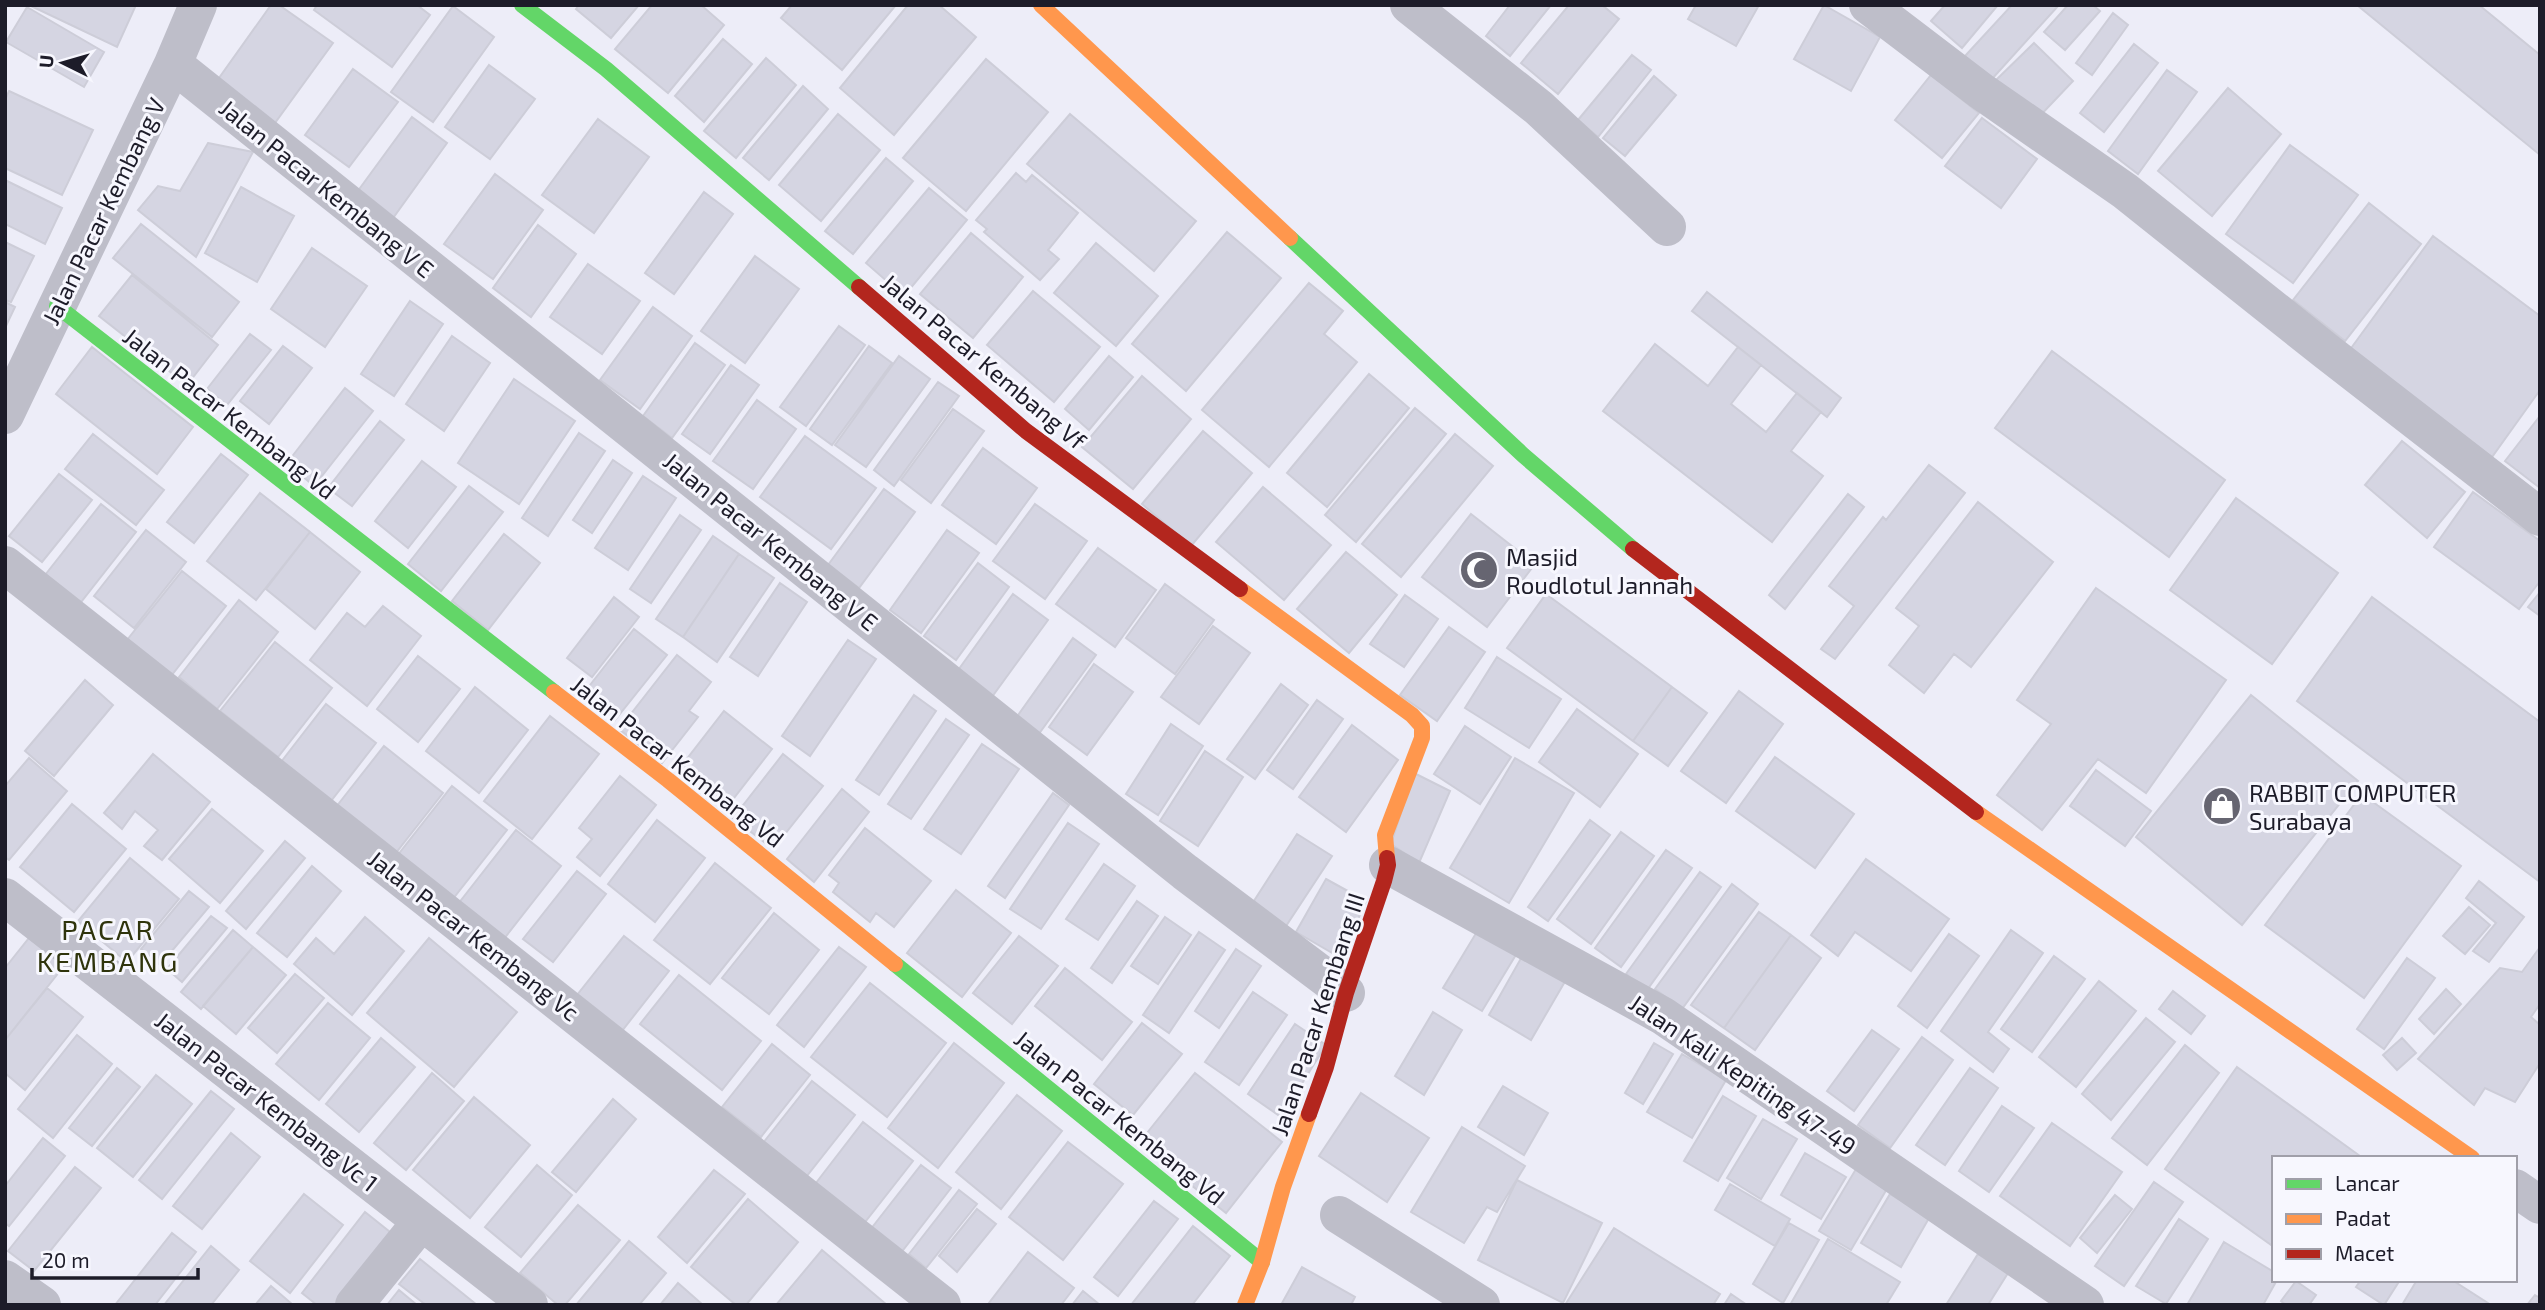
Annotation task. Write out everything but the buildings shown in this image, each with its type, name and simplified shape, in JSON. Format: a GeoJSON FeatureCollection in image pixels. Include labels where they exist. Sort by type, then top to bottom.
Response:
{"type":"FeatureCollection","features":[{"type":"Feature","properties":{"kind":"street","name":"Jalan Pacar Kembang V"},"geometry":{"type":"LineString","coordinates":[[5,415],[57,306],[186,75],[198,5]]}},
{"type":"Feature","properties":{"kind":"street","name":"Jalan Pacar Kembang Vf"},"geometry":{"type":"LineString","coordinates":[[522,5],[606,69],[1026,431],[1412,715],[1422,726],[1422,738]]}},
{"type":"Feature","properties":{"kind":"street"},"geometry":{"type":"LineString","coordinates":[[1041,5],[1523,455],[1620,539],[1959,800],[2469,1156]]}},
{"type":"Feature","properties":{"kind":"street"},"geometry":{"type":"LineString","coordinates":[[1409,5],[1539,108],[1667,227]]}},
{"type":"Feature","properties":{"kind":"street"},"geometry":{"type":"LineString","coordinates":[[1868,5],[1981,91],[2125,191],[2540,517]]}},
{"type":"Feature","properties":{"kind":"street","name":"Jalan Pacar Kembang V E"},"geometry":{"type":"LineString","coordinates":[[186,75],[1185,872],[1346,993]]}},
{"type":"Feature","properties":{"kind":"street","name":"Jalan Pacar Kembang Vd"},"geometry":{"type":"LineString","coordinates":[[57,306],[369,551],[668,780],[1262,1262]]}},
{"type":"Feature","properties":{"kind":"street","name":"Jalan Pacar Kembang Vc"},"geometry":{"type":"LineString","coordinates":[[5,565],[942,1305]]}},
{"type":"Feature","properties":{"kind":"street","name":"Jalan Pacar Kembang III"},"geometry":{"type":"LineString","coordinates":[[1244,1305],[1262,1262],[1283,1187],[1326,1067],[1346,993],[1388,865],[1385,835],[1422,738]]}},
{"type":"Feature","properties":{"kind":"street","name":"Jalan Kali Kepiting 47-49"},"geometry":{"type":"LineString","coordinates":[[1388,865],[1663,1016],[2085,1305]]}},
{"type":"Feature","properties":{"kind":"street","name":"Jalan Pacar Kembang Vc 1"},"geometry":{"type":"LineString","coordinates":[[5,897],[529,1305]]}},
{"type":"Feature","properties":{"kind":"street"},"geometry":{"type":"LineString","coordinates":[[2517,1189],[2540,1205]]}},
{"type":"Feature","properties":{"kind":"street"},"geometry":{"type":"LineString","coordinates":[[1339,1215],[1481,1305]]}},
{"type":"Feature","properties":{"kind":"street"},"geometry":{"type":"LineString","coordinates":[[354,1305],[421,1222]]}},
{"type":"Feature","properties":{"kind":"street"},"geometry":{"type":"LineString","coordinates":[[5,1279],[42,1305]]}},
{"type":"Feature","properties":{"kind":"traffic: fast"},"geometry":{"type":"LineString","coordinates":[[522,5],[606,69],[859,287]]}},
{"type":"Feature","properties":{"kind":"traffic: fast"},"geometry":{"type":"LineString","coordinates":[[1290,238],[1523,455],[1633,549]]}},
{"type":"Feature","properties":{"kind":"traffic: fast"},"geometry":{"type":"LineString","coordinates":[[57,306],[554,692]]}},
{"type":"Feature","properties":{"kind":"traffic: fast"},"geometry":{"type":"LineString","coordinates":[[895,964],[1262,1262]]}},
{"type":"Feature","properties":{"kind":"traffic: slow"},"geometry":{"type":"LineString","coordinates":[[1041,5],[1290,238]]}},
{"type":"Feature","properties":{"kind":"traffic: slow"},"geometry":{"type":"LineString","coordinates":[[1240,589],[1412,715],[1422,726],[1422,738],[1385,835],[1387,858]]}},
{"type":"Feature","properties":{"kind":"traffic: slow"},"geometry":{"type":"LineString","coordinates":[[554,692],[668,780],[895,964]]}},
{"type":"Feature","properties":{"kind":"traffic: slow"},"geometry":{"type":"LineString","coordinates":[[1976,812],[2469,1156]]}},
{"type":"Feature","properties":{"kind":"traffic: slow"},"geometry":{"type":"LineString","coordinates":[[1245,1305],[1262,1262],[1283,1187],[1309,1114]]}},
{"type":"Feature","properties":{"kind":"traffic: jam"},"geometry":{"type":"LineString","coordinates":[[859,287],[1026,431],[1240,589]]}},
{"type":"Feature","properties":{"kind":"traffic: jam"},"geometry":{"type":"LineString","coordinates":[[1633,549],[1976,812]]}},
{"type":"Feature","properties":{"kind":"traffic: jam"},"geometry":{"type":"LineString","coordinates":[[1309,1114],[1384,881],[1387,858]]}},
{"type":"Feature","properties":{"kind":"place","name":"Masjid Roudlotul Jannah"},"geometry":{"type":"Point","coordinates":[1479,570]}},
{"type":"Feature","properties":{"kind":"place","name":"RABBIT COMPUTER Surabaya"},"geometry":{"type":"Point","coordinates":[2222,806]}},
{"type":"Feature","properties":{"kind":"district","name":"PACAR KEMBANG"},"geometry":{"type":"Point","coordinates":[108,945]}}]}
